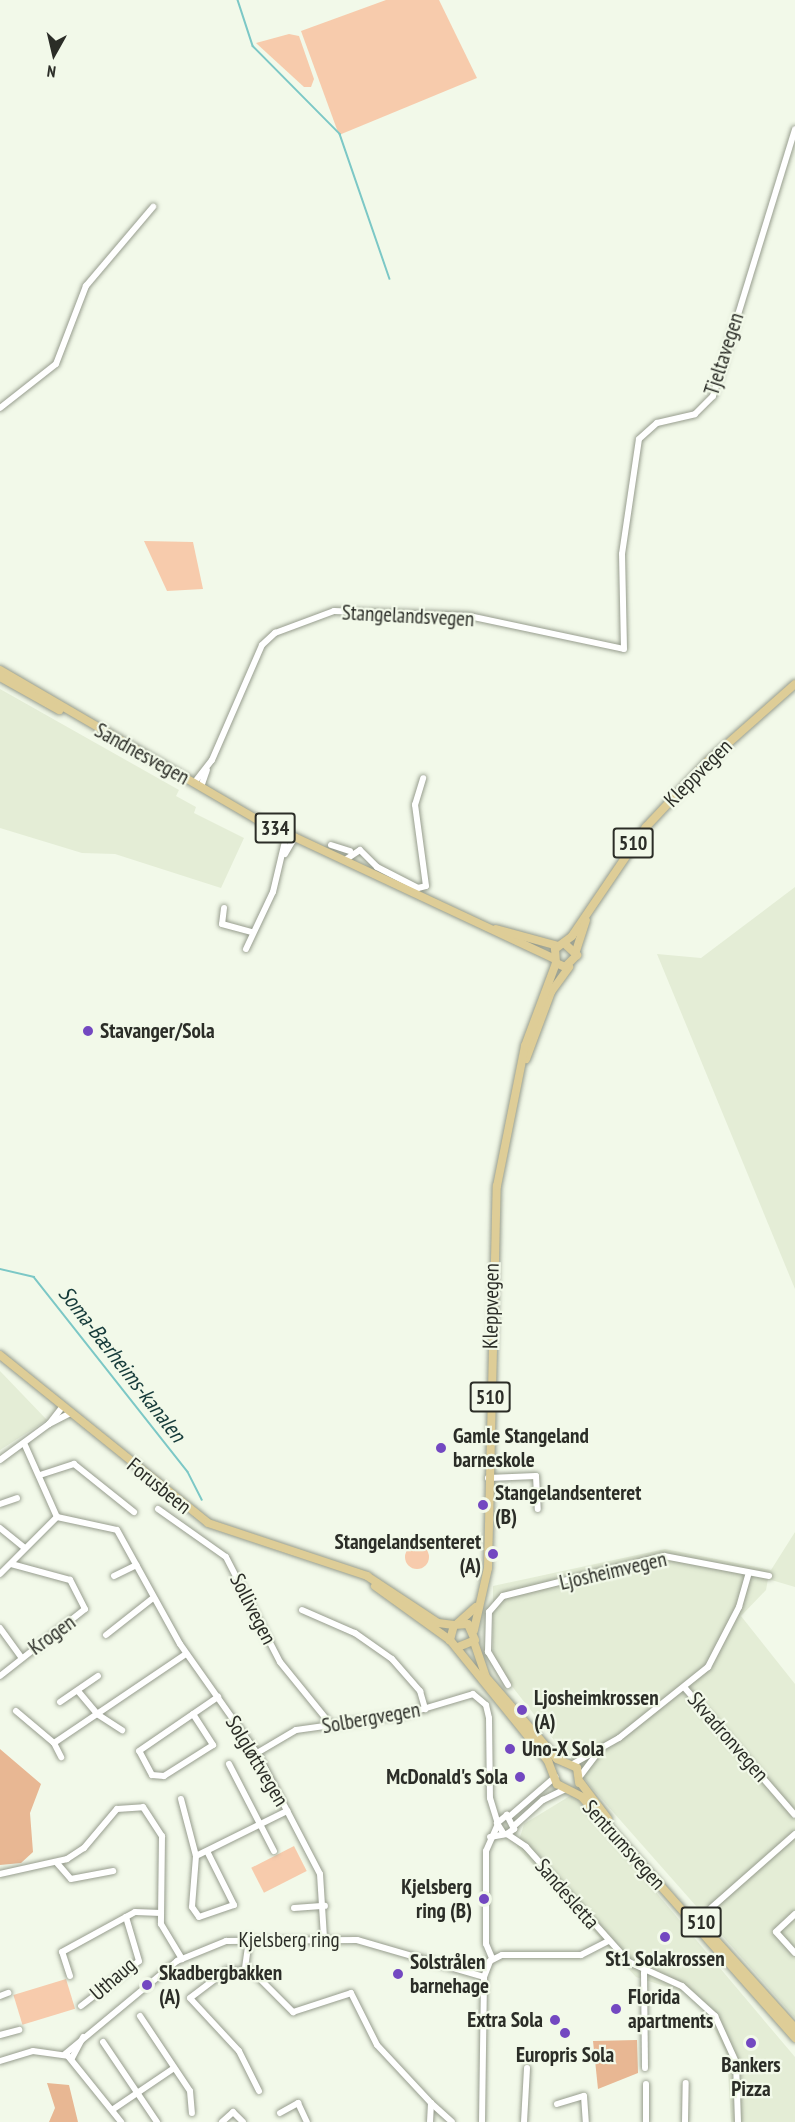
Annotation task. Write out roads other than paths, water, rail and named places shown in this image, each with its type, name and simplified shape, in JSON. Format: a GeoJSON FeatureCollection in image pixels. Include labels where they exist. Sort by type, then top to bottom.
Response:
{"type":"FeatureCollection","features":[{"type":"Feature","properties":{"kind":"main road","name":"Sandnesvegen"},"geometry":{"type":"LineString","coordinates":[[0,670],[75,717],[291,835],[554,960]]}},
{"type":"Feature","properties":{"kind":"main road","name":"334"},"geometry":{"type":"LineString","coordinates":[[0,677],[75,717]]}},
{"type":"Feature","properties":{"kind":"main road","name":"Kleppvegen"},"geometry":{"type":"LineString","coordinates":[[474,1630],[476,1607],[488,1568],[494,1212],[518,1077],[554,960],[561,944],[593,904],[655,816],[795,684]]}},
{"type":"Feature","properties":{"kind":"main road","name":"Kleppvegen"},"geometry":{"type":"LineString","coordinates":[[518,1077],[551,992],[570,966],[593,904]]}},
{"type":"Feature","properties":{"kind":"main road","name":"Sandnesvegen"},"geometry":{"type":"LineString","coordinates":[[482,927],[561,944]]}},
{"type":"Feature","properties":{"kind":"main road"},"geometry":{"type":"LineString","coordinates":[[561,944],[576,951]]}},
{"type":"Feature","properties":{"kind":"main road"},"geometry":{"type":"LineString","coordinates":[[554,960],[570,966]]}},
{"type":"Feature","properties":{"kind":"main road","name":"Forusbeen"},"geometry":{"type":"LineString","coordinates":[[1,1356],[208,1523],[339,1566],[392,1589],[438,1623],[456,1624],[474,1630]]}},
{"type":"Feature","properties":{"kind":"main road","name":"Forusbeen"},"geometry":{"type":"LineString","coordinates":[[339,1566],[450,1640]]}},
{"type":"Feature","properties":{"kind":"main road"},"geometry":{"type":"LineString","coordinates":[[450,1640],[456,1624],[476,1607]]}},
{"type":"Feature","properties":{"kind":"main road","name":"510"},"geometry":{"type":"LineString","coordinates":[[474,1630],[475,1640]]}},
{"type":"Feature","properties":{"kind":"main road","name":"510"},"geometry":{"type":"LineString","coordinates":[[450,1640],[458,1647]]}},
{"type":"Feature","properties":{"kind":"main road"},"geometry":{"type":"LineString","coordinates":[[458,1647],[475,1640]]}},
{"type":"Feature","properties":{"kind":"main road","name":"Sentrumsvegen"},"geometry":{"type":"LineString","coordinates":[[475,1640],[476,1660],[486,1677],[569,1764],[795,2028]]}},
{"type":"Feature","properties":{"kind":"main road","name":"Sentrumsvegen"},"geometry":{"type":"LineString","coordinates":[[458,1647],[556,1776],[795,2038]]}},
{"type":"Feature","properties":{"kind":"main road"},"geometry":{"type":"LineString","coordinates":[[556,1776],[569,1764]]}},
{"type":"Feature","properties":{"kind":"main road","name":"Sentrumsvegen"},"geometry":{"type":"LineString","coordinates":[[568,1789],[580,1778]]}},
{"type":"Feature","properties":{"kind":"street","name":"Tjeltavegen"},"geometry":{"type":"LineString","coordinates":[[624,649],[622,554],[639,439],[657,423],[695,414],[713,396],[795,129]]}},
{"type":"Feature","properties":{"kind":"street"},"geometry":{"type":"LineString","coordinates":[[0,408],[56,364],[86,286],[153,207]]}},
{"type":"Feature","properties":{"kind":"street","name":"Stangelandsvegen"},"geometry":{"type":"LineString","coordinates":[[198,785],[262,645],[275,633],[334,611],[469,616],[624,649]]}},
{"type":"Feature","properties":{"kind":"street"},"geometry":{"type":"LineString","coordinates":[[331,845],[350,851],[360,850],[377,867],[418,888],[426,886],[414,805],[423,778]]}},
{"type":"Feature","properties":{"kind":"street"},"geometry":{"type":"LineString","coordinates":[[246,949],[291,835]]}},
{"type":"Feature","properties":{"kind":"street"},"geometry":{"type":"LineString","coordinates":[[345,860],[350,851]]}},
{"type":"Feature","properties":{"kind":"street"},"geometry":{"type":"LineString","coordinates":[[224,908],[222,924],[252,932]]}},
{"type":"Feature","properties":{"kind":"street"},"geometry":{"type":"LineString","coordinates":[[49,1424],[63,1406]]}},
{"type":"Feature","properties":{"kind":"street"},"geometry":{"type":"LineString","coordinates":[[0,1460],[49,1424],[71,1413]]}},
{"type":"Feature","properties":{"kind":"street"},"geometry":{"type":"LineString","coordinates":[[0,1574],[57,1517],[24,1443]]}},
{"type":"Feature","properties":{"kind":"street"},"geometry":{"type":"LineString","coordinates":[[40,1475],[74,1464],[134,1512]]}},
{"type":"Feature","properties":{"kind":"street"},"geometry":{"type":"LineString","coordinates":[[488,1478],[536,1476],[538,1509]]}},
{"type":"Feature","properties":{"kind":"street"},"geometry":{"type":"LineString","coordinates":[[0,1504],[17,1498]]}},
{"type":"Feature","properties":{"kind":"street","name":"Sollivegen"},"geometry":{"type":"LineString","coordinates":[[158,1509],[226,1557],[280,1662],[332,1726]]}},
{"type":"Feature","properties":{"kind":"street","name":"Solgløttvegen"},"geometry":{"type":"LineString","coordinates":[[57,1517],[114,1527],[186,1654],[257,1753],[320,1874],[325,1906],[324,1937]]}},
{"type":"Feature","properties":{"kind":"street"},"geometry":{"type":"LineString","coordinates":[[0,1521],[0,1528],[25,1548]]}},
{"type":"Feature","properties":{"kind":"street","name":"Ljosheimvegen"},"geometry":{"type":"LineString","coordinates":[[508,1685],[488,1652],[489,1615],[494,1603],[507,1595],[664,1556],[769,1576]]}},
{"type":"Feature","properties":{"kind":"street","name":"Krogen"},"geometry":{"type":"LineString","coordinates":[[0,1676],[85,1609],[70,1580],[11,1564]]}},
{"type":"Feature","properties":{"kind":"street"},"geometry":{"type":"LineString","coordinates":[[114,1576],[136,1565]]}},
{"type":"Feature","properties":{"kind":"street"},"geometry":{"type":"LineString","coordinates":[[569,1764],[606,1746],[684,1687],[712,1660],[749,1573]]}},
{"type":"Feature","properties":{"kind":"street"},"geometry":{"type":"LineString","coordinates":[[106,1635],[153,1598]]}},
{"type":"Feature","properties":{"kind":"street"},"geometry":{"type":"LineString","coordinates":[[302,1610],[355,1633],[392,1659],[420,1691],[425,1709]]}},
{"type":"Feature","properties":{"kind":"street"},"geometry":{"type":"LineString","coordinates":[[0,1628],[22,1658]]}},
{"type":"Feature","properties":{"kind":"street"},"geometry":{"type":"LineString","coordinates":[[54,1743],[186,1654]]}},
{"type":"Feature","properties":{"kind":"street"},"geometry":{"type":"LineString","coordinates":[[60,1702],[98,1676]]}},
{"type":"Feature","properties":{"kind":"street","name":"Skvadronvegen"},"geometry":{"type":"LineString","coordinates":[[684,1687],[795,1815]]}},
{"type":"Feature","properties":{"kind":"street"},"geometry":{"type":"LineString","coordinates":[[78,1691],[97,1714],[122,1730]]}},
{"type":"Feature","properties":{"kind":"street","name":"Solbergvegen"},"geometry":{"type":"LineString","coordinates":[[257,1753],[292,1732],[425,1709],[471,1694],[486,1705],[493,1809],[497,1824]]}},
{"type":"Feature","properties":{"kind":"street"},"geometry":{"type":"LineString","coordinates":[[193,1714],[213,1744],[164,1776],[152,1775],[139,1750],[218,1697]]}},
{"type":"Feature","properties":{"kind":"street"},"geometry":{"type":"LineString","coordinates":[[16,1711],[54,1743],[61,1757]]}},
{"type":"Feature","properties":{"kind":"street"},"geometry":{"type":"LineString","coordinates":[[580,1778],[606,1746]]}},
{"type":"Feature","properties":{"kind":"street"},"geometry":{"type":"LineString","coordinates":[[229,1764],[274,1851]]}},
{"type":"Feature","properties":{"kind":"street"},"geometry":{"type":"LineString","coordinates":[[482,2122],[484,1977],[492,1958],[486,1944],[490,1837],[497,1824],[556,1776]]}},
{"type":"Feature","properties":{"kind":"street"},"geometry":{"type":"LineString","coordinates":[[490,1837],[506,1834],[543,1800],[568,1789]]}},
{"type":"Feature","properties":{"kind":"street"},"geometry":{"type":"LineString","coordinates":[[181,1799],[196,1856],[193,1913],[212,1916],[234,1905],[208,1853]]}},
{"type":"Feature","properties":{"kind":"street"},"geometry":{"type":"LineString","coordinates":[[0,1874],[57,1863],[84,1848],[117,1809],[143,1807],[159,1827],[164,1848],[161,1913],[164,1931],[182,1959]]}},
{"type":"Feature","properties":{"kind":"street"},"geometry":{"type":"LineString","coordinates":[[493,1809],[507,1816]]}},
{"type":"Feature","properties":{"kind":"street"},"geometry":{"type":"LineString","coordinates":[[196,1856],[208,1853],[287,1811]]}},
{"type":"Feature","properties":{"kind":"street","name":"Sandesletta"},"geometry":{"type":"LineString","coordinates":[[492,1958],[581,1955],[609,1941],[526,1847],[515,1825],[507,1816]]}},
{"type":"Feature","properties":{"kind":"street","name":"Sandesletta"},"geometry":{"type":"LineString","coordinates":[[497,1824],[506,1834],[526,1847]]}},
{"type":"Feature","properties":{"kind":"street"},"geometry":{"type":"LineString","coordinates":[[711,1908],[795,1834]]}},
{"type":"Feature","properties":{"kind":"street"},"geometry":{"type":"LineString","coordinates":[[57,1863],[72,1879],[113,1871]]}},
{"type":"Feature","properties":{"kind":"street"},"geometry":{"type":"LineString","coordinates":[[294,1908],[325,1906]]}},
{"type":"Feature","properties":{"kind":"street"},"geometry":{"type":"LineString","coordinates":[[70,1976],[63,1952],[126,1917],[161,1913]]}},
{"type":"Feature","properties":{"kind":"street"},"geometry":{"type":"LineString","coordinates":[[795,1914],[776,1932],[795,1953]]}},
{"type":"Feature","properties":{"kind":"street","name":"Uthaug"},"geometry":{"type":"LineString","coordinates":[[81,2006],[139,1961],[126,1917]]}},
{"type":"Feature","properties":{"kind":"street","name":"Kjelsberg ring"},"geometry":{"type":"LineString","coordinates":[[65,2054],[83,2036],[182,1959],[215,1944],[249,1938],[324,1937],[378,1943],[484,1977]]}},
{"type":"Feature","properties":{"kind":"street"},"geometry":{"type":"LineString","coordinates":[[245,1968],[249,1938]]}},
{"type":"Feature","properties":{"kind":"street"},"geometry":{"type":"LineString","coordinates":[[609,1941],[644,1972],[694,1994],[723,2026],[736,2062],[738,2122]]}},
{"type":"Feature","properties":{"kind":"street"},"geometry":{"type":"LineString","coordinates":[[245,1968],[210,1978],[187,2001],[239,2051],[259,2091]]}},
{"type":"Feature","properties":{"kind":"street"},"geometry":{"type":"LineString","coordinates":[[245,1968],[293,2012],[351,1993],[377,2045],[430,2103],[452,2122]]}},
{"type":"Feature","properties":{"kind":"street"},"geometry":{"type":"LineString","coordinates":[[644,1972],[645,2068]]}},
{"type":"Feature","properties":{"kind":"street"},"geometry":{"type":"LineString","coordinates":[[0,1996],[8,1994]]}},
{"type":"Feature","properties":{"kind":"street"},"geometry":{"type":"LineString","coordinates":[[140,2016],[190,2091],[192,2113]]}},
{"type":"Feature","properties":{"kind":"street"},"geometry":{"type":"LineString","coordinates":[[0,2035],[19,2030]]}},
{"type":"Feature","properties":{"kind":"street","name":"Kjelsberg ring"},"geometry":{"type":"LineString","coordinates":[[72,2058],[83,2036]]}},
{"type":"Feature","properties":{"kind":"street"},"geometry":{"type":"LineString","coordinates":[[103,2042],[157,2122]]}},
{"type":"Feature","properties":{"kind":"street"},"geometry":{"type":"LineString","coordinates":[[0,2061],[33,2051],[65,2054],[72,2058],[121,2122]]}},
{"type":"Feature","properties":{"kind":"street"},"geometry":{"type":"LineString","coordinates":[[112,2110],[174,2068]]}},
{"type":"Feature","properties":{"kind":"street"},"geometry":{"type":"LineString","coordinates":[[524,2122],[527,2068]]}},
{"type":"Feature","properties":{"kind":"street"},"geometry":{"type":"LineString","coordinates":[[685,2122],[686,2083]]}},
{"type":"Feature","properties":{"kind":"street"},"geometry":{"type":"LineString","coordinates":[[646,2084],[646,2122]]}},
{"type":"Feature","properties":{"kind":"street"},"geometry":{"type":"LineString","coordinates":[[557,2104],[584,2096],[586,2122]]}},
{"type":"Feature","properties":{"kind":"street"},"geometry":{"type":"LineString","coordinates":[[280,2113],[298,2103],[307,2122]]}},
{"type":"Feature","properties":{"kind":"street"},"geometry":{"type":"LineString","coordinates":[[430,2103],[430,2122]]}},
{"type":"Feature","properties":{"kind":"street"},"geometry":{"type":"LineString","coordinates":[[222,2122],[233,2112],[243,2122]]}},
{"type":"Feature","properties":{"kind":"waterway"},"geometry":{"type":"LineString","coordinates":[[238,0],[253,46],[340,134],[390,279]]}},
{"type":"Feature","properties":{"kind":"waterway","name":"Soma-Bærheims-kanalen"},"geometry":{"type":"LineString","coordinates":[[0,1269],[34,1277],[188,1472],[202,1500]]}},
{"type":"Feature","properties":{"kind":"place","name":"Stavanger/Sola"},"geometry":{"type":"Point","coordinates":[88,1031]}},
{"type":"Feature","properties":{"kind":"place","name":"Gamle Stangeland barneskole"},"geometry":{"type":"Point","coordinates":[441,1448]}},
{"type":"Feature","properties":{"kind":"place","name":"Stangelandsenteret (B)"},"geometry":{"type":"Point","coordinates":[483,1505]}},
{"type":"Feature","properties":{"kind":"place","name":"Stangelandsenteret (A)"},"geometry":{"type":"Point","coordinates":[493,1554]}},
{"type":"Feature","properties":{"kind":"place","name":"Ljosheimkrossen (A)"},"geometry":{"type":"Point","coordinates":[522,1710]}},
{"type":"Feature","properties":{"kind":"place","name":"Uno-X Sola"},"geometry":{"type":"Point","coordinates":[510,1749]}},
{"type":"Feature","properties":{"kind":"place","name":"McDonald's Sola"},"geometry":{"type":"Point","coordinates":[520,1777]}},
{"type":"Feature","properties":{"kind":"place","name":"Kjelsberg ring (B)"},"geometry":{"type":"Point","coordinates":[484,1899]}},
{"type":"Feature","properties":{"kind":"place","name":"St1 Solakrossen"},"geometry":{"type":"Point","coordinates":[665,1937]}},
{"type":"Feature","properties":{"kind":"place","name":"Solstrålen barnehage"},"geometry":{"type":"Point","coordinates":[398,1974]}},
{"type":"Feature","properties":{"kind":"place","name":"Skadbergbakken (A)"},"geometry":{"type":"Point","coordinates":[147,1985]}},
{"type":"Feature","properties":{"kind":"place","name":"Florida apartments"},"geometry":{"type":"Point","coordinates":[616,2009]}},
{"type":"Feature","properties":{"kind":"place","name":"Extra Sola"},"geometry":{"type":"Point","coordinates":[555,2020]}},
{"type":"Feature","properties":{"kind":"place","name":"Europris Sola"},"geometry":{"type":"Point","coordinates":[565,2033]}},
{"type":"Feature","properties":{"kind":"place","name":"Bankers Pizza"},"geometry":{"type":"Point","coordinates":[751,2043]}}]}
